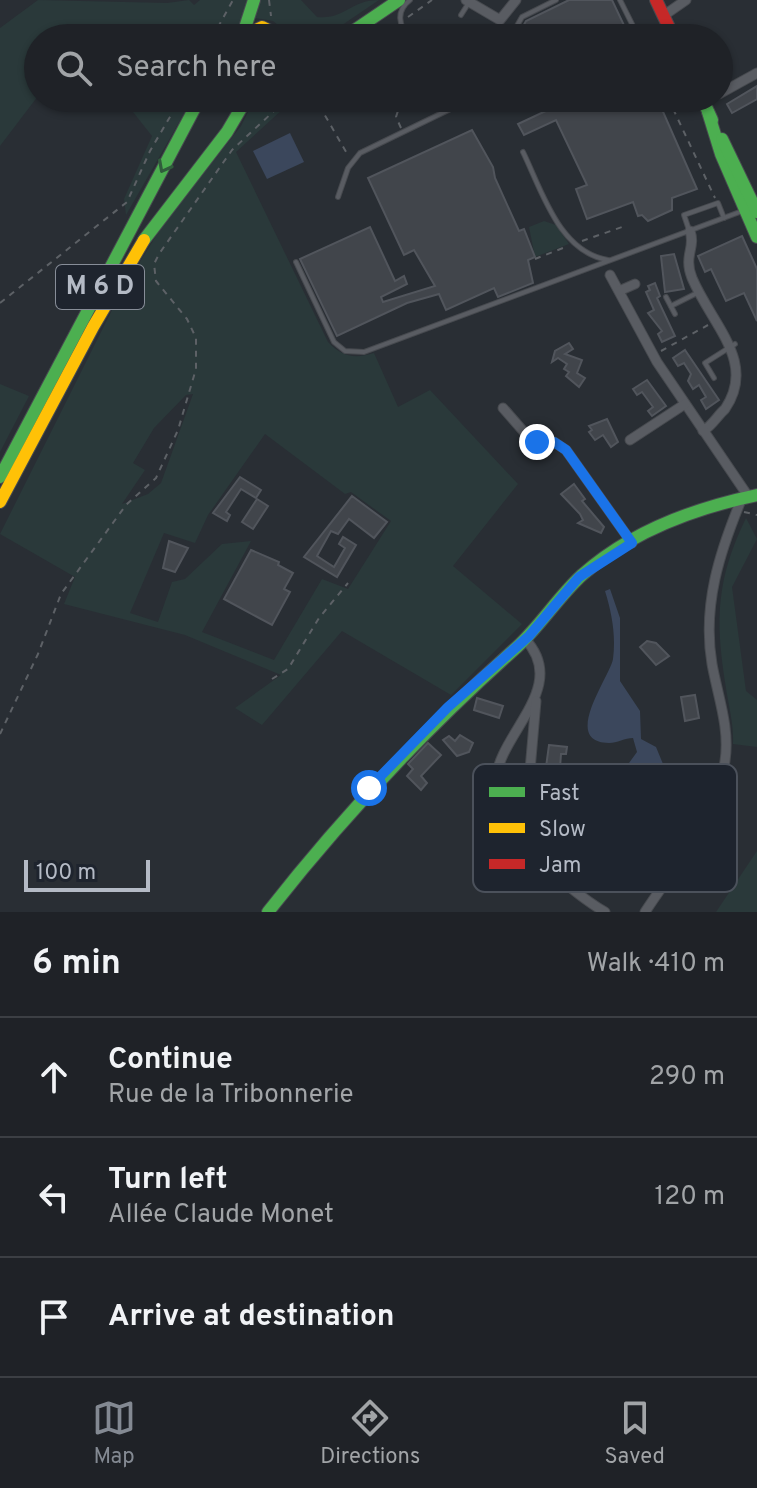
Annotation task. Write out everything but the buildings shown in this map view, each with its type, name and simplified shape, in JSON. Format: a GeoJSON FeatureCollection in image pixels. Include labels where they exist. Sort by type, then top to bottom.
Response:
{"type":"FeatureCollection","features":[{"type":"Feature","properties":{"kind":"main road"},"geometry":{"type":"LineString","coordinates":[[254,0],[254,23],[258,24]]}},
{"type":"Feature","properties":{"kind":"main road"},"geometry":{"type":"LineString","coordinates":[[364,24],[399,0]]}},
{"type":"Feature","properties":{"kind":"main road"},"geometry":{"type":"LineString","coordinates":[[656,0],[667,24]]}},
{"type":"Feature","properties":{"kind":"main road","name":"M 6 D"},"geometry":{"type":"LineString","coordinates":[[0,477],[193,112]]}},
{"type":"Feature","properties":{"kind":"main road","name":"M 6 D"},"geometry":{"type":"LineString","coordinates":[[0,502],[91,329],[145,239],[178,190],[239,112]]}},
{"type":"Feature","properties":{"kind":"main road"},"geometry":{"type":"LineString","coordinates":[[709,112],[752,210],[757,237]]}},
{"type":"Feature","properties":{"kind":"main road"},"geometry":{"type":"LineString","coordinates":[[268,912],[362,796],[448,707],[525,639],[584,573],[632,543],[696,511],[749,497]]}},
{"type":"Feature","properties":{"kind":"street"},"geometry":{"type":"LineString","coordinates":[[467,1],[500,20],[516,0]]}},
{"type":"Feature","properties":{"kind":"street"},"geometry":{"type":"LineString","coordinates":[[663,16],[686,0]]}},
{"type":"Feature","properties":{"kind":"street"},"geometry":{"type":"LineString","coordinates":[[733,86],[757,73]]}},
{"type":"Feature","properties":{"kind":"street"},"geometry":{"type":"LineString","coordinates":[[690,231],[692,241],[687,261],[699,292],[735,344],[746,369],[744,388],[703,431]]}},
{"type":"Feature","properties":{"kind":"street"},"geometry":{"type":"LineString","coordinates":[[610,275],[653,355],[749,497],[719,557],[710,611],[712,660],[725,740],[722,764]]}},
{"type":"Feature","properties":{"kind":"street"},"geometry":{"type":"LineString","coordinates":[[619,291],[635,284]]}},
{"type":"Feature","properties":{"kind":"street"},"geometry":{"type":"LineString","coordinates":[[630,440],[685,404]]}},
{"type":"Feature","properties":{"kind":"street"},"geometry":{"type":"LineString","coordinates":[[503,408],[531,440],[554,442],[566,450],[632,543]]}},
{"type":"Feature","properties":{"kind":"street"},"geometry":{"type":"LineString","coordinates":[[525,639],[532,647],[540,668],[530,764]]}},
{"type":"Feature","properties":{"kind":"street"},"geometry":{"type":"LineString","coordinates":[[501,764],[536,696]]}},
{"type":"Feature","properties":{"kind":"street"},"geometry":{"type":"LineString","coordinates":[[575,892],[605,912]]}},
{"type":"Feature","properties":{"kind":"street"},"geometry":{"type":"LineString","coordinates":[[645,912],[658,892]]}},
{"type":"Feature","properties":{"kind":"lane"},"geometry":{"type":"LineString","coordinates":[[401,24],[401,8],[410,0]]}},
{"type":"Feature","properties":{"kind":"lane"},"geometry":{"type":"LineString","coordinates":[[518,24],[522,17],[556,0]]}},
{"type":"Feature","properties":{"kind":"lane"},"geometry":{"type":"LineString","coordinates":[[620,0],[632,24]]}},
{"type":"Feature","properties":{"kind":"lane"},"geometry":{"type":"LineString","coordinates":[[461,15],[467,1]]}},
{"type":"Feature","properties":{"kind":"lane"},"geometry":{"type":"LineString","coordinates":[[338,197],[353,160],[360,153],[445,112]]}},
{"type":"Feature","properties":{"kind":"lane"},"geometry":{"type":"LineString","coordinates":[[523,152],[567,236],[591,256],[611,261]]}},
{"type":"Feature","properties":{"kind":"lane"},"geometry":{"type":"LineString","coordinates":[[690,231],[684,215],[718,203],[724,218]]}},
{"type":"Feature","properties":{"kind":"lane"},"geometry":{"type":"LineString","coordinates":[[296,262],[334,342],[345,351],[355,353],[372,350],[752,210]]}},
{"type":"Feature","properties":{"kind":"lane"},"geometry":{"type":"LineString","coordinates":[[671,306],[699,292]]}},
{"type":"Feature","properties":{"kind":"lane"},"geometry":{"type":"LineString","coordinates":[[666,297],[675,314]]}},
{"type":"Feature","properties":{"kind":"lane"},"geometry":{"type":"LineString","coordinates":[[714,378],[705,363],[735,344]]}},
{"type":"Feature","properties":{"kind":"path"},"geometry":{"type":"LineString","coordinates":[[220,24],[233,0]]}},
{"type":"Feature","properties":{"kind":"path"},"geometry":{"type":"LineString","coordinates":[[0,303],[127,202],[150,151],[173,112]]}},
{"type":"Feature","properties":{"kind":"path"},"geometry":{"type":"LineString","coordinates":[[0,734],[38,654],[61,594],[126,505],[156,478],[178,430],[196,369],[196,338],[187,319],[156,281],[154,264],[232,150],[273,112]]}},
{"type":"Feature","properties":{"kind":"path"},"geometry":{"type":"LineString","coordinates":[[323,112],[342,149],[353,160]]}},
{"type":"Feature","properties":{"kind":"path"},"geometry":{"type":"LineString","coordinates":[[398,112],[396,117],[402,133]]}},
{"type":"Feature","properties":{"kind":"path"},"geometry":{"type":"LineString","coordinates":[[675,112],[718,203]]}},
{"type":"Feature","properties":{"kind":"path"},"geometry":{"type":"LineString","coordinates":[[653,355],[718,320]]}},
{"type":"Feature","properties":{"kind":"path"},"geometry":{"type":"LineString","coordinates":[[272,679],[288,669],[319,618],[348,583]]}},
{"type":"Feature","properties":{"kind":"shaded area"},"geometry":{"type":"Polygon","coordinates":[[[38,0],[167,3],[189,0],[194,5],[200,0],[301,0],[317,17],[327,17],[361,3],[379,0],[344,24],[277,24],[244,16],[240,24],[24,24],[26,112],[0,146],[0,28],[38,0]]]}},
{"type":"Feature","properties":{"kind":"shaded area"},"geometry":{"type":"Polygon","coordinates":[[[133,112],[185,112],[126,215],[124,199],[152,136],[133,112]]]}},
{"type":"Feature","properties":{"kind":"shaded area"},"geometry":{"type":"Polygon","coordinates":[[[248,112],[280,112],[236,152],[328,342],[349,355],[374,353],[398,407],[430,390],[518,484],[453,566],[522,624],[451,695],[342,631],[262,725],[235,708],[281,675],[185,635],[64,604],[75,577],[0,534],[120,294],[164,223],[241,126],[248,112]],[[193,394],[186,395],[154,428],[133,463],[145,470],[122,504],[148,494],[161,483],[193,394]],[[265,434],[208,515],[195,543],[164,533],[130,613],[158,622],[172,582],[185,579],[222,544],[251,541],[202,632],[274,660],[322,579],[348,589],[391,521],[351,492],[345,494],[265,434]]]}},
{"type":"Feature","properties":{"kind":"shaded area"},"geometry":{"type":"Polygon","coordinates":[[[544,221],[556,225],[569,244],[535,257],[529,227],[544,221]]]}},
{"type":"Feature","properties":{"kind":"shaded area"},"geometry":{"type":"Polygon","coordinates":[[[0,384],[29,396],[0,452],[0,384]]]}},
{"type":"Feature","properties":{"kind":"shaded area"},"geometry":{"type":"Polygon","coordinates":[[[746,518],[757,539],[732,587],[746,691],[757,700],[757,747],[733,744],[720,637],[724,579],[746,518]]]}},
{"type":"Feature","properties":{"kind":"shaded area"},"geometry":{"type":"Polygon","coordinates":[[[757,851],[757,912],[716,912],[729,892],[737,892],[737,881],[757,851]]]}},
{"type":"Feature","properties":{"kind":"water"},"geometry":{"type":"Polygon","coordinates":[[[290,133],[304,162],[267,179],[253,151],[290,133]]]}},
{"type":"Feature","properties":{"kind":"water"},"geometry":{"type":"Polygon","coordinates":[[[610,589],[620,618],[620,681],[640,711],[641,739],[656,747],[663,764],[627,764],[637,752],[633,738],[609,743],[595,740],[589,732],[592,707],[613,659],[613,625],[605,591],[610,589]]]}},
{"type":"Feature","properties":{"kind":"traffic: fast"},"geometry":{"type":"LineString","coordinates":[[246,24],[254,0]]}},
{"type":"Feature","properties":{"kind":"traffic: fast"},"geometry":{"type":"LineString","coordinates":[[364,24],[399,0]]}},
{"type":"Feature","properties":{"kind":"traffic: fast"},"geometry":{"type":"LineString","coordinates":[[0,477],[193,112]]}},
{"type":"Feature","properties":{"kind":"traffic: fast"},"geometry":{"type":"LineString","coordinates":[[144,240],[227,132],[239,112]]}},
{"type":"Feature","properties":{"kind":"traffic: fast"},"geometry":{"type":"LineString","coordinates":[[708,112],[712,120]]}},
{"type":"Feature","properties":{"kind":"traffic: fast"},"geometry":{"type":"LineString","coordinates":[[708,112],[721,154],[757,237]]}},
{"type":"Feature","properties":{"kind":"traffic: fast"},"geometry":{"type":"LineString","coordinates":[[722,139],[757,212]]}},
{"type":"Feature","properties":{"kind":"traffic: fast"},"geometry":{"type":"LineString","coordinates":[[268,912],[386,774],[526,638],[582,575],[642,534],[710,507],[757,495]]}},
{"type":"Feature","properties":{"kind":"traffic: slow"},"geometry":{"type":"LineString","coordinates":[[0,502],[93,327],[144,240]]}},
{"type":"Feature","properties":{"kind":"traffic: jam"},"geometry":{"type":"LineString","coordinates":[[656,0],[667,24]]}},
{"type":"Feature","properties":{"kind":"route"},"geometry":{"type":"LineString","coordinates":[[369,788],[448,707],[529,636],[579,577],[599,561],[632,543],[566,450],[551,441],[537,442]]}}]}
